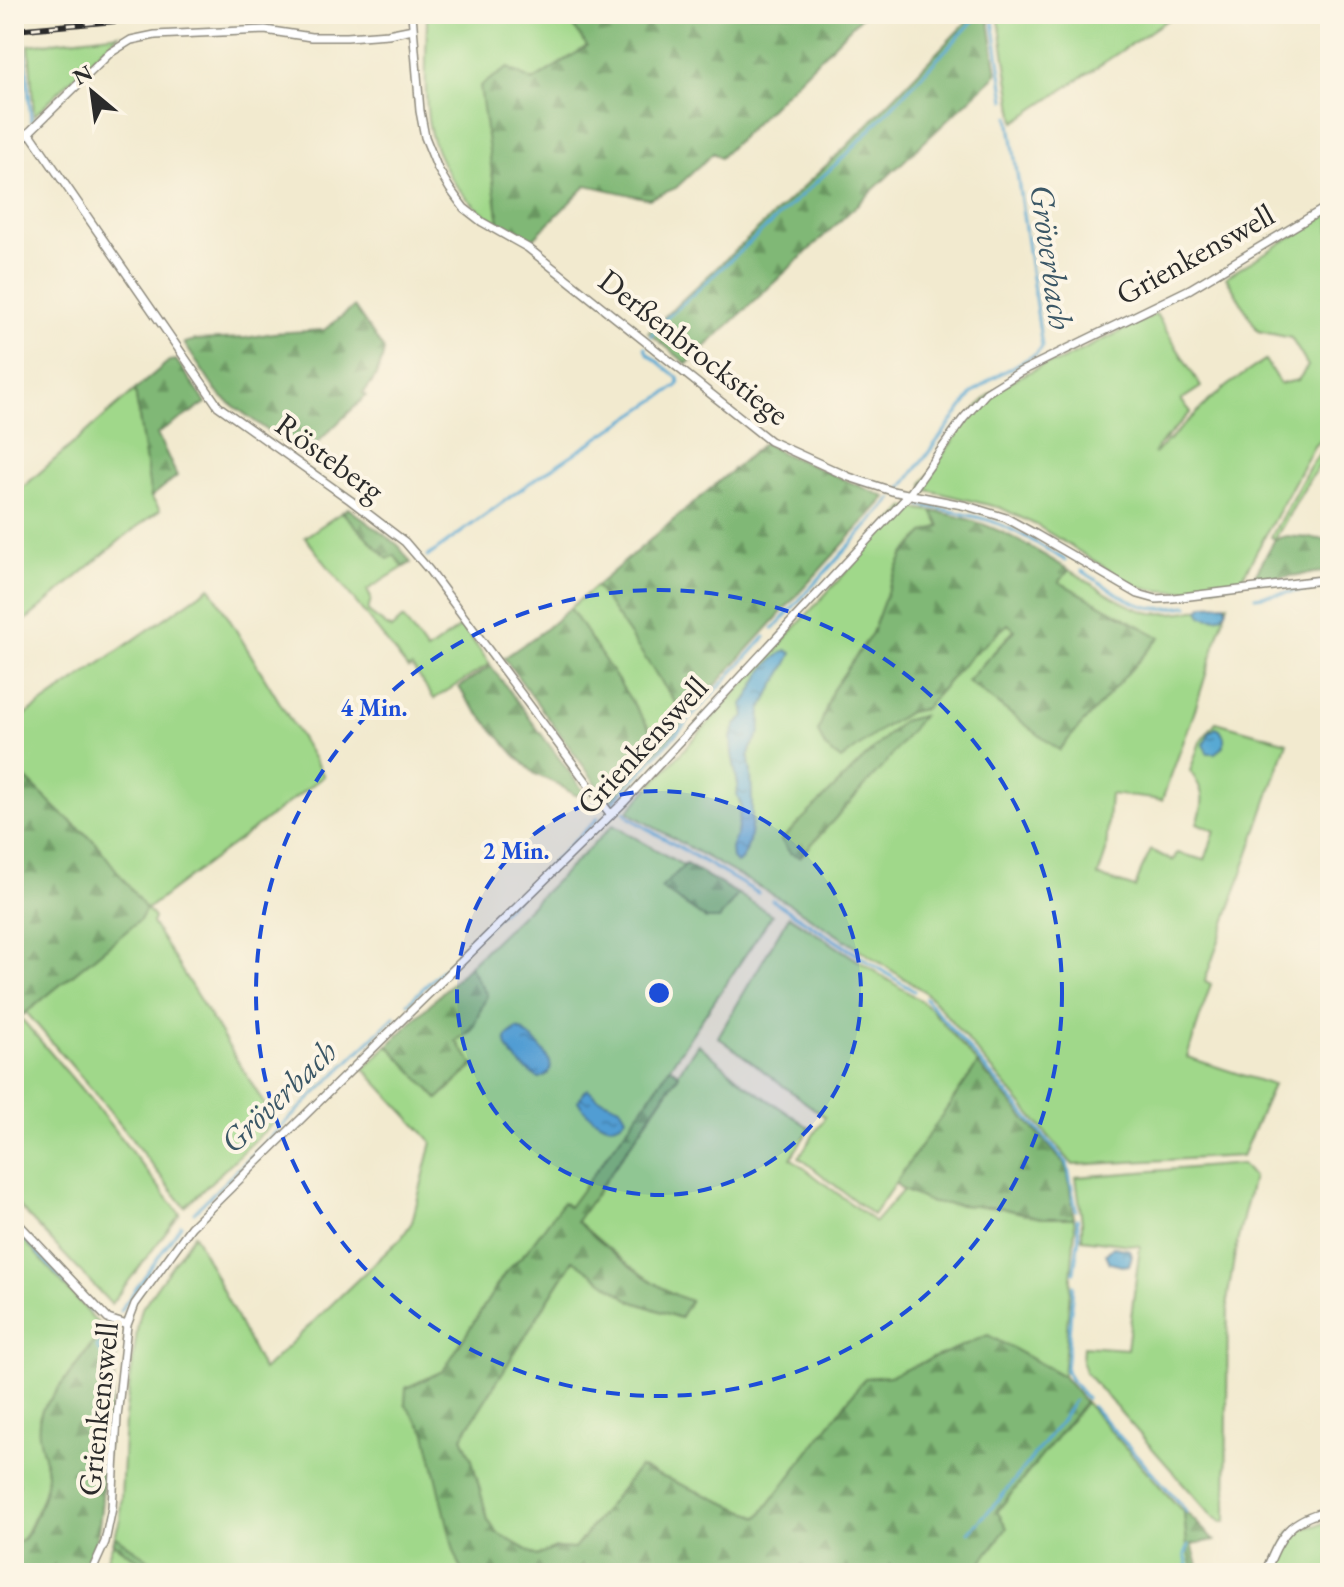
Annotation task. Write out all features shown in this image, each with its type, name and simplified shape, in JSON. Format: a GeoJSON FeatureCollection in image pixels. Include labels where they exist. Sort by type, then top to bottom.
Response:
{"type":"FeatureCollection","features":[{"type":"Feature","properties":{"kind":"street","name":"Derßenbrockstiege"},"geometry":{"type":"LineString","coordinates":[[412,14],[425,137],[438,169],[464,208],[528,248],[770,441],[849,477],[1006,518],[1149,598],[1173,598],[1330,579]]}},
{"type":"Feature","properties":{"kind":"street"},"geometry":{"type":"LineString","coordinates":[[14,147],[100,61],[131,40],[155,35],[265,30],[337,38],[413,29]]}},
{"type":"Feature","properties":{"kind":"street","name":"Rösteberg"},"geometry":{"type":"LineString","coordinates":[[29,132],[218,406],[405,542],[611,815]]}},
{"type":"Feature","properties":{"kind":"street","name":"Grienkenswell"},"geometry":{"type":"LineString","coordinates":[[91,1573],[105,1542],[112,1508],[117,1417],[127,1325],[135,1304],[191,1227],[611,815],[909,495],[981,398],[997,385],[1190,289],[1330,205]]}},
{"type":"Feature","properties":{"kind":"street"},"geometry":{"type":"LineString","coordinates":[[14,1219],[108,1319],[127,1325]]}},
{"type":"Feature","properties":{"kind":"street"},"geometry":{"type":"LineString","coordinates":[[1265,1573],[1278,1543],[1288,1530],[1301,1520],[1330,1510]]}},
{"type":"Feature","properties":{"kind":"green space"},"geometry":{"type":"Polygon","coordinates":[[[427,14],[565,14],[588,46],[532,81],[481,86],[499,223],[476,207],[457,187],[442,164],[432,138],[426,94],[427,14]]]}},
{"type":"Feature","properties":{"kind":"green space"},"geometry":{"type":"Polygon","coordinates":[[[565,14],[864,14],[720,158],[713,153],[676,188],[649,199],[587,185],[532,240],[499,223],[480,86],[508,68],[533,81],[587,46],[565,14]]]}},
{"type":"Feature","properties":{"kind":"green space"},"geometry":{"type":"Polygon","coordinates":[[[974,14],[988,14],[997,74],[687,364],[648,332],[847,146],[974,14]]]}},
{"type":"Feature","properties":{"kind":"green space"},"geometry":{"type":"Polygon","coordinates":[[[998,14],[1176,14],[1015,122],[998,14]]]}},
{"type":"Feature","properties":{"kind":"green space"},"geometry":{"type":"Polygon","coordinates":[[[119,34],[97,54],[34,116],[29,45],[119,34]]]}},
{"type":"Feature","properties":{"kind":"green space"},"geometry":{"type":"Polygon","coordinates":[[[1330,213],[1330,313],[1324,317],[1330,323],[1330,432],[1314,446],[1242,578],[1235,583],[1183,591],[1145,588],[1132,584],[1036,525],[1001,508],[923,489],[923,483],[973,412],[989,395],[1043,365],[1058,362],[1156,314],[1201,387],[1181,400],[1191,412],[1154,454],[1210,400],[1265,360],[1280,384],[1298,380],[1308,366],[1291,338],[1258,331],[1226,277],[1330,213]]]}},
{"type":"Feature","properties":{"kind":"green space"},"geometry":{"type":"Polygon","coordinates":[[[354,307],[384,350],[379,368],[363,393],[366,396],[318,442],[298,453],[223,398],[184,343],[324,330],[354,307]]]}},
{"type":"Feature","properties":{"kind":"green space"},"geometry":{"type":"Polygon","coordinates":[[[176,360],[206,403],[157,434],[177,476],[151,497],[135,390],[169,361],[176,360]]]}},
{"type":"Feature","properties":{"kind":"green space"},"geometry":{"type":"Polygon","coordinates":[[[135,390],[151,497],[160,510],[14,630],[14,495],[135,390]]]}},
{"type":"Feature","properties":{"kind":"green space"},"geometry":{"type":"Polygon","coordinates":[[[1330,440],[1330,452],[1311,477],[1275,539],[1271,537],[1310,466],[1330,440]]]}},
{"type":"Feature","properties":{"kind":"green space"},"geometry":{"type":"Polygon","coordinates":[[[764,443],[886,497],[686,718],[596,586],[764,443]]]}},
{"type":"Feature","properties":{"kind":"green space"},"geometry":{"type":"Polygon","coordinates":[[[905,507],[932,511],[941,526],[924,533],[904,554],[872,633],[832,691],[883,728],[909,712],[924,709],[969,658],[1008,623],[1015,629],[967,681],[1060,750],[1059,582],[1069,570],[1143,611],[1181,612],[1228,604],[1193,716],[1162,800],[1110,794],[1106,852],[1098,876],[1135,888],[1151,850],[1173,861],[1177,853],[1205,860],[1215,831],[1197,823],[1202,796],[1190,771],[1200,742],[1216,722],[1287,742],[1205,981],[1211,984],[1187,1057],[1273,1085],[1242,1156],[1073,1165],[925,992],[791,905],[628,811],[905,507]]]}},
{"type":"Feature","properties":{"kind":"green space"},"geometry":{"type":"Polygon","coordinates":[[[348,508],[398,545],[411,563],[404,567],[394,555],[388,559],[342,512],[348,508]]]}},
{"type":"Feature","properties":{"kind":"green space"},"geometry":{"type":"Polygon","coordinates":[[[932,511],[971,520],[1020,541],[1069,570],[1059,582],[1160,637],[1059,750],[967,681],[1015,630],[1008,624],[969,658],[924,709],[909,712],[841,760],[825,747],[818,732],[832,691],[872,633],[904,554],[924,533],[940,526],[932,511]]]}},
{"type":"Feature","properties":{"kind":"green space"},"geometry":{"type":"Polygon","coordinates":[[[342,512],[387,558],[393,554],[404,567],[367,590],[371,598],[368,612],[391,629],[403,618],[427,651],[462,626],[490,664],[434,699],[412,667],[408,669],[305,537],[342,512]]]}},
{"type":"Feature","properties":{"kind":"green space"},"geometry":{"type":"Polygon","coordinates":[[[1287,536],[1330,540],[1330,571],[1258,580],[1255,575],[1275,539],[1287,536]]]}},
{"type":"Feature","properties":{"kind":"green space"},"geometry":{"type":"Polygon","coordinates":[[[596,586],[686,718],[661,746],[570,608],[596,586]]]}},
{"type":"Feature","properties":{"kind":"green space"},"geometry":{"type":"Polygon","coordinates":[[[210,587],[324,776],[147,909],[154,918],[152,923],[275,1121],[185,1207],[26,1012],[140,920],[95,842],[14,767],[14,723],[210,587]]]}},
{"type":"Feature","properties":{"kind":"green space"},"geometry":{"type":"Polygon","coordinates":[[[570,608],[661,746],[612,800],[607,798],[504,658],[570,608]]]}},
{"type":"Feature","properties":{"kind":"green space"},"geometry":{"type":"Polygon","coordinates":[[[491,666],[587,796],[575,795],[535,774],[467,700],[459,687],[491,666]]]}},
{"type":"Feature","properties":{"kind":"green space"},"geometry":{"type":"Polygon","coordinates":[[[922,716],[884,765],[800,857],[790,853],[781,840],[902,721],[922,716]]]}},
{"type":"Feature","properties":{"kind":"green space"},"geometry":{"type":"Polygon","coordinates":[[[14,767],[95,842],[146,909],[140,920],[23,1015],[14,1005],[14,767]]]}},
{"type":"Feature","properties":{"kind":"green space"},"geometry":{"type":"Polygon","coordinates":[[[613,825],[684,866],[662,888],[719,919],[738,894],[772,915],[643,1107],[569,1208],[563,1203],[526,1252],[505,1273],[443,1371],[406,1388],[406,1404],[426,1432],[455,1551],[463,1572],[472,1573],[169,1573],[115,1536],[120,1519],[125,1417],[142,1308],[194,1234],[263,1370],[402,1237],[412,1222],[432,1142],[364,1069],[388,1045],[439,1098],[474,1066],[456,1041],[487,996],[469,966],[613,825]]]}},
{"type":"Feature","properties":{"kind":"green space"},"geometry":{"type":"Polygon","coordinates":[[[686,864],[738,894],[719,919],[706,919],[661,888],[686,864]]]}},
{"type":"Feature","properties":{"kind":"green space"},"geometry":{"type":"Polygon","coordinates":[[[789,916],[921,1001],[978,1064],[873,1215],[799,1157],[825,1117],[718,1037],[789,916]]]}},
{"type":"Feature","properties":{"kind":"green space"},"geometry":{"type":"Polygon","coordinates":[[[469,966],[487,995],[472,1030],[456,1041],[474,1065],[438,1099],[388,1045],[469,966]]]}},
{"type":"Feature","properties":{"kind":"green space"},"geometry":{"type":"Polygon","coordinates":[[[14,1005],[23,1015],[20,1017],[94,1104],[180,1214],[111,1304],[14,1201],[14,1005]]]}},
{"type":"Feature","properties":{"kind":"green space"},"geometry":{"type":"Polygon","coordinates":[[[698,1044],[745,1084],[810,1128],[791,1158],[875,1222],[903,1190],[933,1203],[1002,1208],[1041,1218],[1074,1218],[1063,1376],[988,1335],[890,1376],[865,1378],[759,1517],[639,1467],[574,1549],[556,1548],[537,1556],[496,1532],[488,1520],[472,1460],[462,1437],[574,1259],[631,1301],[680,1318],[690,1301],[645,1277],[577,1221],[698,1044]]]}},
{"type":"Feature","properties":{"kind":"green space"},"geometry":{"type":"Polygon","coordinates":[[[978,1064],[1067,1167],[1074,1218],[1041,1218],[1002,1208],[932,1203],[895,1183],[978,1064]]]}},
{"type":"Feature","properties":{"kind":"green space"},"geometry":{"type":"Polygon","coordinates":[[[670,1067],[679,1074],[577,1221],[646,1277],[690,1301],[680,1318],[631,1301],[573,1260],[462,1437],[472,1460],[488,1520],[496,1532],[537,1556],[556,1548],[574,1549],[639,1467],[759,1517],[865,1378],[890,1376],[988,1335],[1063,1376],[1085,1402],[997,1511],[1007,1528],[973,1573],[463,1572],[454,1551],[426,1433],[405,1404],[406,1388],[443,1371],[505,1273],[526,1252],[563,1202],[569,1207],[670,1067]]]}},
{"type":"Feature","properties":{"kind":"green space"},"geometry":{"type":"Polygon","coordinates":[[[1242,1164],[1253,1177],[1228,1295],[1226,1522],[1222,1522],[1212,1516],[1085,1372],[1083,1346],[1127,1349],[1140,1246],[1082,1239],[1076,1177],[1242,1164]]]}},
{"type":"Feature","properties":{"kind":"green space"},"geometry":{"type":"Polygon","coordinates":[[[14,1229],[103,1329],[42,1410],[39,1418],[46,1485],[24,1537],[14,1546],[14,1489],[19,1485],[14,1442],[18,1385],[14,1365],[14,1229]]]}},
{"type":"Feature","properties":{"kind":"green space"},"geometry":{"type":"Polygon","coordinates":[[[107,1326],[117,1338],[118,1352],[100,1518],[89,1562],[84,1573],[14,1573],[14,1546],[24,1538],[32,1524],[47,1479],[39,1434],[42,1410],[107,1326]]]}},
{"type":"Feature","properties":{"kind":"green space"},"geometry":{"type":"Polygon","coordinates":[[[1085,1402],[1184,1513],[1187,1545],[1195,1573],[973,1573],[1007,1528],[997,1512],[1085,1402]]]}},
{"type":"Feature","properties":{"kind":"green space"},"geometry":{"type":"Polygon","coordinates":[[[1184,1513],[1214,1540],[1192,1544],[1200,1573],[1195,1573],[1187,1545],[1184,1513]]]}},
{"type":"Feature","properties":{"kind":"green space"},"geometry":{"type":"Polygon","coordinates":[[[1330,1522],[1330,1573],[1272,1573],[1289,1532],[1330,1522]]]}},
{"type":"Feature","properties":{"kind":"green space"},"geometry":{"type":"Polygon","coordinates":[[[115,1536],[169,1573],[157,1573],[113,1543],[115,1536]]]}},
{"type":"Feature","properties":{"kind":"green space"},"geometry":{"type":"Polygon","coordinates":[[[113,1543],[157,1573],[101,1573],[113,1543]]]}},
{"type":"Feature","properties":{"kind":"water"},"geometry":{"type":"Polygon","coordinates":[[[1225,604],[1225,613],[1217,618],[1202,616],[1199,609],[1205,605],[1225,604]]]}},
{"type":"Feature","properties":{"kind":"water"},"geometry":{"type":"Polygon","coordinates":[[[786,650],[792,653],[762,708],[760,732],[750,752],[750,835],[743,857],[737,863],[732,859],[731,848],[737,834],[741,805],[737,795],[731,737],[736,725],[745,716],[743,704],[763,671],[786,650]]]}},
{"type":"Feature","properties":{"kind":"water"},"geometry":{"type":"Polygon","coordinates":[[[1216,728],[1224,737],[1224,746],[1215,753],[1207,753],[1204,744],[1216,728]]]}},
{"type":"Feature","properties":{"kind":"water"},"geometry":{"type":"Polygon","coordinates":[[[518,1029],[528,1035],[549,1059],[550,1070],[546,1075],[540,1078],[530,1072],[508,1048],[507,1037],[518,1029]]]}},
{"type":"Feature","properties":{"kind":"water"},"geometry":{"type":"Polygon","coordinates":[[[588,1089],[598,1098],[620,1107],[626,1117],[614,1125],[593,1118],[578,1101],[588,1089]]]}},
{"type":"Feature","properties":{"kind":"water"},"geometry":{"type":"Polygon","coordinates":[[[1113,1247],[1130,1250],[1129,1265],[1110,1263],[1106,1254],[1113,1247]]]}},
{"type":"Feature","properties":{"kind":"waterway"},"geometry":{"type":"LineString","coordinates":[[651,336],[659,325],[848,153],[980,14]]}},
{"type":"Feature","properties":{"kind":"waterway","name":"Gröverbach"},"geometry":{"type":"LineString","coordinates":[[992,14],[1005,100]]}},
{"type":"Feature","properties":{"kind":"waterway"},"geometry":{"type":"LineString","coordinates":[[24,40],[31,120]]}},
{"type":"Feature","properties":{"kind":"waterway","name":"Gröverbach"},"geometry":{"type":"LineString","coordinates":[[902,488],[973,393],[991,379],[1036,354],[1042,347],[1009,117]]}},
{"type":"Feature","properties":{"kind":"waterway"},"geometry":{"type":"LineString","coordinates":[[14,158],[24,148]]}},
{"type":"Feature","properties":{"kind":"waterway"},"geometry":{"type":"LineString","coordinates":[[427,557],[528,484],[677,386],[678,378],[647,353],[645,347]]}},
{"type":"Feature","properties":{"kind":"waterway","name":"Gröverbach"},"geometry":{"type":"LineString","coordinates":[[773,629],[893,498]]}},
{"type":"Feature","properties":{"kind":"waterway"},"geometry":{"type":"LineString","coordinates":[[921,505],[991,521],[1065,560]]}},
{"type":"Feature","properties":{"kind":"waterway"},"geometry":{"type":"LineString","coordinates":[[1082,571],[1136,603],[1160,608],[1188,606]]}},
{"type":"Feature","properties":{"kind":"waterway"},"geometry":{"type":"LineString","coordinates":[[1255,597],[1330,587]]}},
{"type":"Feature","properties":{"kind":"waterway","name":"Gröverbach"},"geometry":{"type":"LineString","coordinates":[[612,804],[765,637]]}},
{"type":"Feature","properties":{"kind":"waterway"},"geometry":{"type":"LineString","coordinates":[[624,811],[646,828],[758,893]]}},
{"type":"Feature","properties":{"kind":"waterway","name":"Gröverbach"},"geometry":{"type":"LineString","coordinates":[[408,1003],[598,818]]}},
{"type":"Feature","properties":{"kind":"waterway"},"geometry":{"type":"LineString","coordinates":[[772,900],[914,991]]}},
{"type":"Feature","properties":{"kind":"waterway"},"geometry":{"type":"LineString","coordinates":[[925,998],[1067,1163],[1076,1210]]}},
{"type":"Feature","properties":{"kind":"waterway","name":"Gröverbach"},"geometry":{"type":"LineString","coordinates":[[194,1212],[395,1016]]}},
{"type":"Feature","properties":{"kind":"waterway"},"geometry":{"type":"LineString","coordinates":[[1074,1272],[1079,1236],[1077,1219]]}},
{"type":"Feature","properties":{"kind":"waterway","name":"Gröverbach"},"geometry":{"type":"LineString","coordinates":[[120,1311],[181,1225]]}},
{"type":"Feature","properties":{"kind":"waterway"},"geometry":{"type":"LineString","coordinates":[[14,1227],[92,1311]]}},
{"type":"Feature","properties":{"kind":"waterway"},"geometry":{"type":"LineString","coordinates":[[1073,1285],[1066,1371],[1086,1398]]}},
{"type":"Feature","properties":{"kind":"waterway","name":"Gröverbach"},"geometry":{"type":"LineString","coordinates":[[108,1332],[97,1348],[114,1368]]}},
{"type":"Feature","properties":{"kind":"waterway"},"geometry":{"type":"LineString","coordinates":[[969,1532],[998,1501],[1074,1401]]}},
{"type":"Feature","properties":{"kind":"waterway"},"geometry":{"type":"LineString","coordinates":[[1092,1406],[1186,1512]]}},
{"type":"Feature","properties":{"kind":"waterway"},"geometry":{"type":"LineString","coordinates":[[1189,1545],[1185,1555],[1190,1573]]}},
{"type":"Feature","properties":{"kind":"railway"},"geometry":{"type":"LineString","coordinates":[[14,30],[194,14]]}}]}
